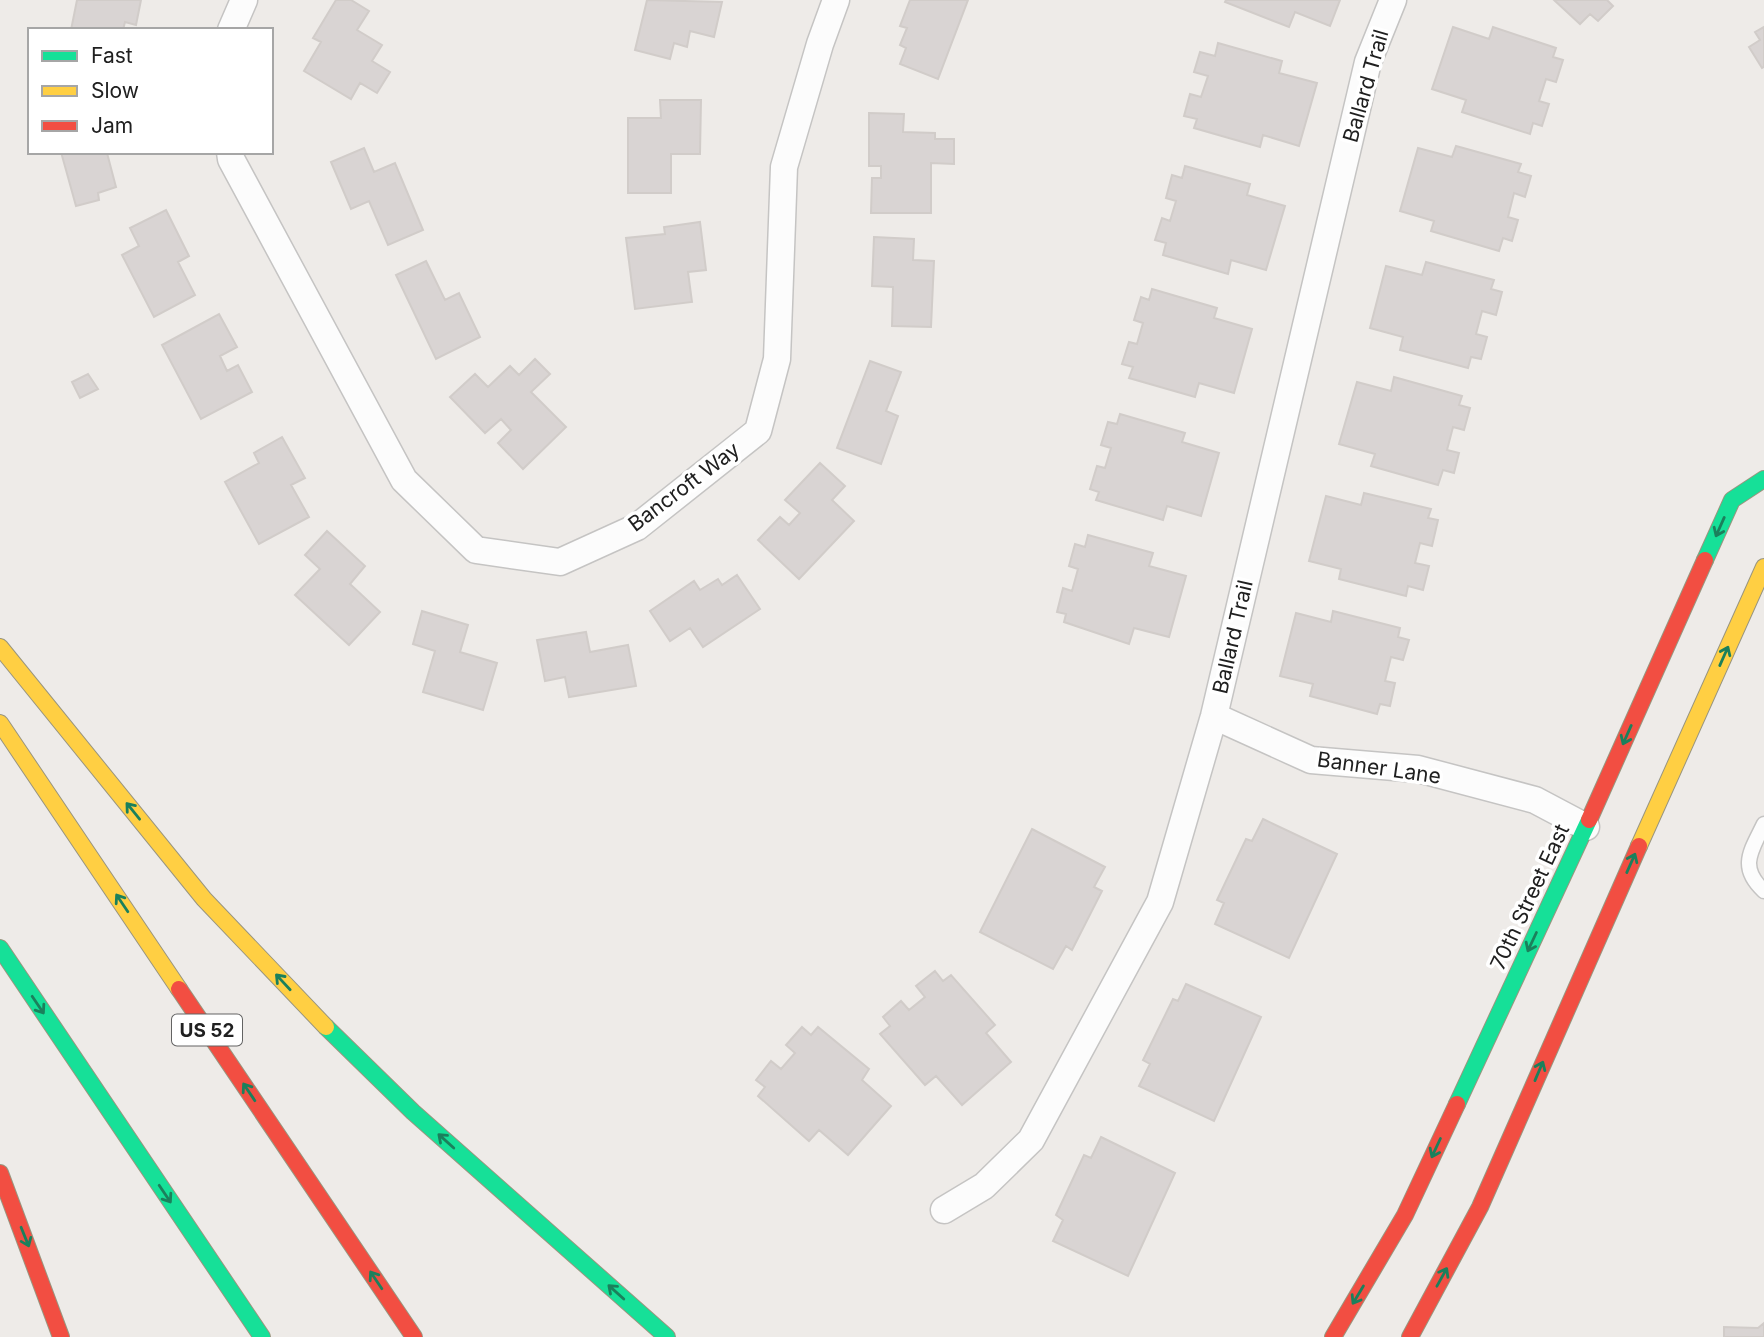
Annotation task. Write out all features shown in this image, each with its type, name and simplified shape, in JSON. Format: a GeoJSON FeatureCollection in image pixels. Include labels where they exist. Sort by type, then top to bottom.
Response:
{"type":"FeatureCollection","features":[{"type":"Feature","properties":{"kind":"main road","name":"70th Street East"},"geometry":{"type":"LineString","coordinates":[[1333,1337],[1405,1215],[1586,827],[1732,500],[1764,479]]}},
{"type":"Feature","properties":{"kind":"main road"},"geometry":{"type":"LineString","coordinates":[[1410,1337],[1480,1207],[1764,567]]}},
{"type":"Feature","properties":{"kind":"main road"},"geometry":{"type":"LineString","coordinates":[[0,647],[204,899],[306,1007],[424,1121],[667,1337]]}},
{"type":"Feature","properties":{"kind":"main road","name":"US 52"},"geometry":{"type":"LineString","coordinates":[[0,723],[414,1337]]}},
{"type":"Feature","properties":{"kind":"main road"},"geometry":{"type":"LineString","coordinates":[[0,948],[262,1337]]}},
{"type":"Feature","properties":{"kind":"main road"},"geometry":{"type":"LineString","coordinates":[[0,1174],[61,1337]]}},
{"type":"Feature","properties":{"kind":"street"},"geometry":{"type":"LineString","coordinates":[[231,28],[244,0]]}},
{"type":"Feature","properties":{"kind":"street","name":"Bancroft Way"},"geometry":{"type":"LineString","coordinates":[[230,154],[404,480],[477,550],[560,562],[637,527],[758,430],[778,359],[784,167],[820,44],[836,0]]}},
{"type":"Feature","properties":{"kind":"street","name":"Ballard Trail"},"geometry":{"type":"LineString","coordinates":[[944,1210],[984,1186],[1031,1140],[1160,902],[1214,716],[1368,62],[1393,0]]}},
{"type":"Feature","properties":{"kind":"street","name":"Banner Lane"},"geometry":{"type":"LineString","coordinates":[[1214,716],[1311,760],[1418,769],[1535,800],[1586,827]]}},
{"type":"Feature","properties":{"kind":"lane"},"geometry":{"type":"LineString","coordinates":[[1764,824],[1748,858],[1749,871],[1764,891]]}},
{"type":"Feature","properties":{"kind":"building"},"geometry":{"type":"Polygon","coordinates":[[[77,0],[141,0],[136,25],[125,22],[124,28],[71,28],[77,0]]]}},
{"type":"Feature","properties":{"kind":"building"},"geometry":{"type":"Polygon","coordinates":[[[336,0],[351,0],[369,11],[357,30],[382,45],[372,61],[390,72],[377,93],[360,83],[351,99],[304,71],[321,42],[313,38],[336,0]]]}},
{"type":"Feature","properties":{"kind":"building"},"geometry":{"type":"Polygon","coordinates":[[[647,0],[722,2],[714,37],[690,31],[687,47],[674,43],[670,59],[635,50],[647,0]]]}},
{"type":"Feature","properties":{"kind":"building"},"geometry":{"type":"Polygon","coordinates":[[[910,0],[968,0],[938,79],[900,64],[906,48],[900,45],[907,28],[900,26],[910,0]]]}},
{"type":"Feature","properties":{"kind":"building"},"geometry":{"type":"Polygon","coordinates":[[[1340,0],[1330,26],[1295,12],[1289,27],[1225,2],[1340,0]]]}},
{"type":"Feature","properties":{"kind":"building"},"geometry":{"type":"Polygon","coordinates":[[[1554,0],[1607,0],[1613,6],[1598,21],[1590,14],[1580,24],[1554,0]]]}},
{"type":"Feature","properties":{"kind":"building"},"geometry":{"type":"Polygon","coordinates":[[[1453,27],[1489,39],[1493,27],[1556,48],[1553,57],[1563,60],[1556,82],[1546,79],[1539,101],[1549,104],[1542,126],[1533,123],[1530,134],[1462,112],[1466,100],[1432,89],[1453,27]]]}},
{"type":"Feature","properties":{"kind":"building"},"geometry":{"type":"Polygon","coordinates":[[[1764,27],[1762,68],[1749,47],[1760,40],[1755,32],[1764,27]]]}},
{"type":"Feature","properties":{"kind":"building"},"geometry":{"type":"Polygon","coordinates":[[[1218,43],[1282,61],[1279,73],[1317,83],[1299,146],[1263,135],[1260,147],[1194,128],[1197,119],[1184,116],[1190,94],[1201,97],[1208,76],[1194,72],[1200,52],[1215,56],[1218,43]]]}},
{"type":"Feature","properties":{"kind":"building"},"geometry":{"type":"Polygon","coordinates":[[[660,100],[701,100],[700,154],[671,154],[671,193],[628,193],[628,118],[661,118],[660,100]]]}},
{"type":"Feature","properties":{"kind":"building"},"geometry":{"type":"Polygon","coordinates":[[[869,113],[904,114],[903,132],[935,133],[935,139],[954,139],[954,164],[931,163],[931,213],[871,213],[872,178],[881,178],[881,166],[869,166],[869,113]]]}},
{"type":"Feature","properties":{"kind":"building"},"geometry":{"type":"Polygon","coordinates":[[[1456,146],[1521,164],[1518,172],[1531,176],[1525,197],[1514,193],[1508,217],[1518,220],[1512,241],[1503,238],[1499,251],[1431,231],[1434,221],[1400,211],[1418,148],[1452,157],[1456,146]]]}},
{"type":"Feature","properties":{"kind":"building"},"geometry":{"type":"Polygon","coordinates":[[[364,148],[374,172],[395,163],[423,230],[388,245],[369,201],[351,209],[331,162],[364,148]]]}},
{"type":"Feature","properties":{"kind":"building"},"geometry":{"type":"Polygon","coordinates":[[[62,154],[107,154],[116,187],[98,193],[99,200],[76,206],[62,154]]]}},
{"type":"Feature","properties":{"kind":"building"},"geometry":{"type":"Polygon","coordinates":[[[1185,166],[1250,184],[1247,195],[1285,206],[1266,270],[1231,260],[1228,274],[1163,255],[1166,243],[1155,240],[1162,218],[1170,221],[1176,201],[1166,198],[1172,175],[1182,178],[1185,166]]]}},
{"type":"Feature","properties":{"kind":"building"},"geometry":{"type":"Polygon","coordinates":[[[166,210],[189,256],[178,262],[195,295],[154,317],[122,255],[139,246],[130,228],[166,210]]]}},
{"type":"Feature","properties":{"kind":"building"},"geometry":{"type":"Polygon","coordinates":[[[700,222],[706,270],[688,272],[692,302],[635,309],[626,238],[665,234],[664,227],[700,222]]]}},
{"type":"Feature","properties":{"kind":"building"},"geometry":{"type":"Polygon","coordinates":[[[874,237],[914,239],[913,260],[934,261],[931,327],[892,326],[893,287],[872,286],[874,237]]]}},
{"type":"Feature","properties":{"kind":"building"},"geometry":{"type":"Polygon","coordinates":[[[426,261],[445,300],[459,293],[480,337],[436,359],[396,275],[426,261]]]}},
{"type":"Feature","properties":{"kind":"building"},"geometry":{"type":"Polygon","coordinates":[[[1426,262],[1494,280],[1491,289],[1502,292],[1496,315],[1482,311],[1476,334],[1487,337],[1481,359],[1471,357],[1468,368],[1400,350],[1403,337],[1370,328],[1386,266],[1422,275],[1426,262]]]}},
{"type":"Feature","properties":{"kind":"building"},"geometry":{"type":"Polygon","coordinates":[[[1152,289],[1217,308],[1214,318],[1252,329],[1234,393],[1199,383],[1195,397],[1129,378],[1133,367],[1122,364],[1129,342],[1137,344],[1143,323],[1134,320],[1141,297],[1149,300],[1152,289]]]}},
{"type":"Feature","properties":{"kind":"building"},"geometry":{"type":"Polygon","coordinates":[[[219,314],[237,347],[220,356],[227,371],[238,365],[252,392],[201,419],[162,345],[219,314]]]}},
{"type":"Feature","properties":{"kind":"building"},"geometry":{"type":"Polygon","coordinates":[[[535,359],[550,374],[531,392],[566,427],[523,469],[498,443],[511,430],[501,419],[485,433],[450,397],[475,374],[488,387],[510,366],[519,375],[535,359]]]}},
{"type":"Feature","properties":{"kind":"building"},"geometry":{"type":"Polygon","coordinates":[[[870,361],[901,372],[886,411],[898,416],[881,464],[837,448],[870,361]]]}},
{"type":"Feature","properties":{"kind":"building"},"geometry":{"type":"Polygon","coordinates":[[[88,374],[98,389],[80,398],[72,382],[88,374]]]}},
{"type":"Feature","properties":{"kind":"building"},"geometry":{"type":"Polygon","coordinates":[[[1394,377],[1462,396],[1459,405],[1470,408],[1464,430],[1453,427],[1447,450],[1459,453],[1454,473],[1443,470],[1438,485],[1371,466],[1375,454],[1339,444],[1357,382],[1391,391],[1394,377]]]}},
{"type":"Feature","properties":{"kind":"building"},"geometry":{"type":"Polygon","coordinates":[[[1120,414],[1185,433],[1182,442],[1219,453],[1201,516],[1167,506],[1163,520],[1096,500],[1099,492],[1090,489],[1097,466],[1105,468],[1111,448],[1101,445],[1108,422],[1117,424],[1120,414]]]}},
{"type":"Feature","properties":{"kind":"building"},"geometry":{"type":"Polygon","coordinates":[[[282,437],[305,478],[291,485],[309,517],[259,544],[225,482],[259,463],[254,453],[282,437]]]}},
{"type":"Feature","properties":{"kind":"building"},"geometry":{"type":"Polygon","coordinates":[[[820,463],[845,486],[832,500],[854,521],[799,579],[758,540],[780,517],[789,525],[800,513],[785,500],[820,463]]]}},
{"type":"Feature","properties":{"kind":"building"},"geometry":{"type":"Polygon","coordinates":[[[1364,493],[1431,509],[1428,518],[1438,520],[1432,546],[1420,543],[1415,563],[1429,566],[1423,590],[1408,586],[1406,596],[1339,579],[1341,569],[1309,561],[1326,496],[1361,505],[1364,493]]]}},
{"type":"Feature","properties":{"kind":"building"},"geometry":{"type":"Polygon","coordinates":[[[327,531],[365,566],[350,584],[380,612],[349,645],[295,595],[320,569],[305,555],[327,531]]]}},
{"type":"Feature","properties":{"kind":"building"},"geometry":{"type":"Polygon","coordinates":[[[1088,535],[1153,553],[1149,566],[1186,576],[1169,637],[1134,628],[1129,644],[1064,622],[1066,614],[1057,612],[1063,588],[1072,591],[1078,569],[1069,566],[1075,544],[1085,547],[1088,535]]]}},
{"type":"Feature","properties":{"kind":"building"},"geometry":{"type":"Polygon","coordinates":[[[737,575],[760,609],[703,647],[690,628],[670,641],[650,611],[694,581],[700,590],[718,579],[722,585],[737,575]]]}},
{"type":"Feature","properties":{"kind":"building"},"geometry":{"type":"Polygon","coordinates":[[[422,611],[468,625],[460,652],[497,663],[483,710],[423,692],[435,651],[413,644],[422,611]]]}},
{"type":"Feature","properties":{"kind":"building"},"geometry":{"type":"Polygon","coordinates":[[[1333,611],[1400,628],[1398,637],[1409,640],[1403,660],[1391,657],[1385,681],[1395,683],[1390,706],[1380,704],[1377,714],[1310,696],[1313,684],[1280,676],[1296,613],[1331,622],[1333,611]]]}},
{"type":"Feature","properties":{"kind":"building"},"geometry":{"type":"Polygon","coordinates":[[[586,632],[590,652],[628,645],[636,686],[569,697],[565,677],[545,681],[537,640],[586,632]]]}},
{"type":"Feature","properties":{"kind":"building"},"geometry":{"type":"Polygon","coordinates":[[[1263,819],[1337,854],[1289,958],[1215,924],[1224,903],[1217,900],[1246,839],[1252,841],[1263,819]]]}},
{"type":"Feature","properties":{"kind":"building"},"geometry":{"type":"Polygon","coordinates":[[[1032,829],[1105,867],[1094,887],[1102,891],[1072,950],[1066,946],[1053,969],[980,932],[1032,829]]]}},
{"type":"Feature","properties":{"kind":"building"},"geometry":{"type":"Polygon","coordinates":[[[935,971],[943,981],[951,975],[995,1025],[986,1033],[1011,1062],[962,1105],[936,1076],[925,1085],[880,1034],[890,1026],[883,1017],[901,1001],[909,1010],[925,997],[916,986],[935,971]]]}},
{"type":"Feature","properties":{"kind":"building"},"geometry":{"type":"Polygon","coordinates":[[[1186,984],[1261,1017],[1214,1121],[1139,1086],[1150,1064],[1143,1060],[1173,999],[1178,1001],[1186,984]]]}},
{"type":"Feature","properties":{"kind":"building"},"geometry":{"type":"Polygon","coordinates":[[[802,1027],[811,1035],[818,1027],[869,1069],[862,1080],[891,1106],[848,1155],[819,1130],[809,1141],[758,1096],[765,1087],[756,1080],[771,1061],[781,1069],[795,1053],[786,1045],[802,1027]]]}},
{"type":"Feature","properties":{"kind":"building"},"geometry":{"type":"Polygon","coordinates":[[[1101,1137],[1175,1173],[1128,1276],[1053,1241],[1063,1220],[1056,1215],[1084,1155],[1091,1158],[1101,1137]]]}},
{"type":"Feature","properties":{"kind":"building"},"geometry":{"type":"Polygon","coordinates":[[[1764,1323],[1764,1337],[1724,1337],[1724,1327],[1758,1328],[1764,1323]]]}},
{"type":"Feature","properties":{"kind":"traffic: fast"},"geometry":{"type":"LineString","coordinates":[[1705,560],[1732,500],[1764,479]]}},
{"type":"Feature","properties":{"kind":"traffic: fast"},"geometry":{"type":"LineString","coordinates":[[1457,1104],[1589,820]]}},
{"type":"Feature","properties":{"kind":"traffic: fast"},"geometry":{"type":"LineString","coordinates":[[0,948],[262,1337]]}},
{"type":"Feature","properties":{"kind":"traffic: fast"},"geometry":{"type":"LineString","coordinates":[[326,1027],[413,1112],[667,1337]]}},
{"type":"Feature","properties":{"kind":"traffic: slow"},"geometry":{"type":"LineString","coordinates":[[1639,846],[1764,567]]}},
{"type":"Feature","properties":{"kind":"traffic: slow"},"geometry":{"type":"LineString","coordinates":[[0,647],[204,899],[326,1027]]}},
{"type":"Feature","properties":{"kind":"traffic: slow"},"geometry":{"type":"LineString","coordinates":[[0,723],[179,989]]}},
{"type":"Feature","properties":{"kind":"traffic: jam"},"geometry":{"type":"LineString","coordinates":[[1589,820],[1705,560]]}},
{"type":"Feature","properties":{"kind":"traffic: jam"},"geometry":{"type":"LineString","coordinates":[[1410,1337],[1480,1207],[1639,846]]}},
{"type":"Feature","properties":{"kind":"traffic: jam"},"geometry":{"type":"LineString","coordinates":[[179,989],[414,1337]]}},
{"type":"Feature","properties":{"kind":"traffic: jam"},"geometry":{"type":"LineString","coordinates":[[1333,1337],[1405,1215],[1457,1104]]}},
{"type":"Feature","properties":{"kind":"traffic: jam"},"geometry":{"type":"LineString","coordinates":[[0,1173],[61,1337]]}}]}
